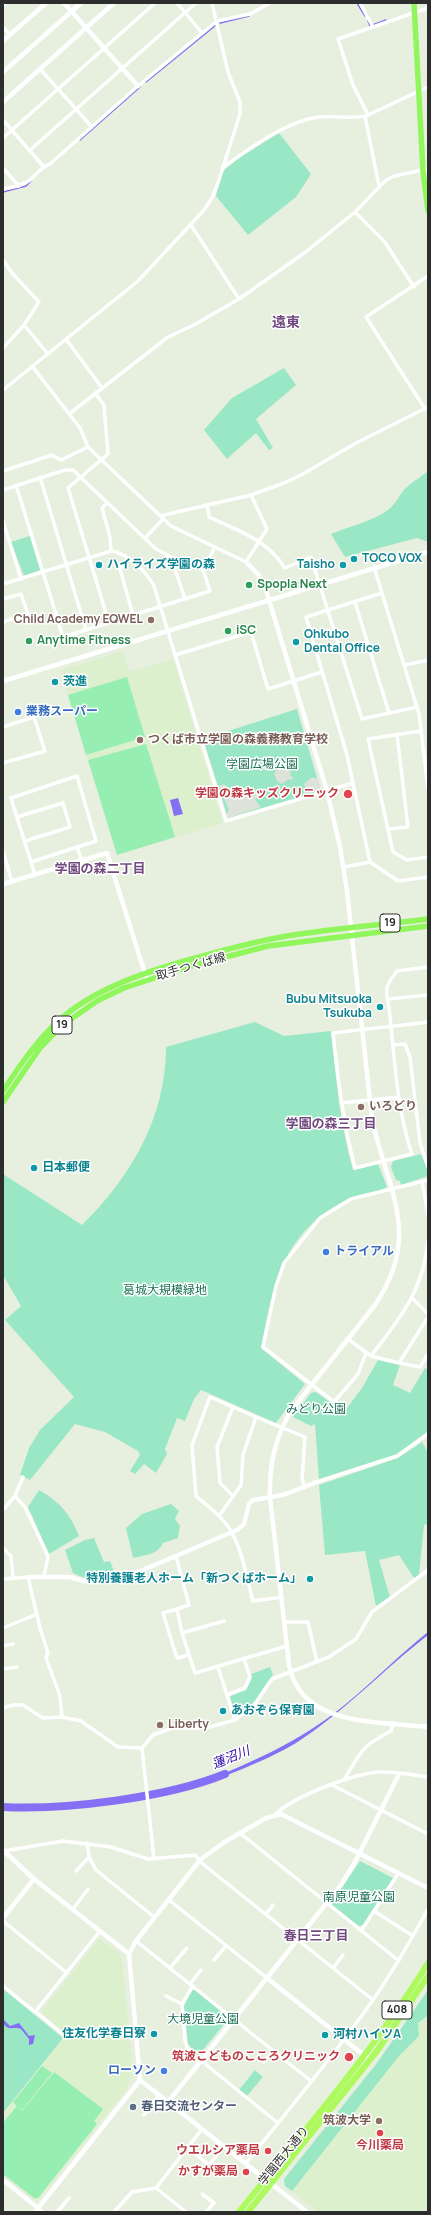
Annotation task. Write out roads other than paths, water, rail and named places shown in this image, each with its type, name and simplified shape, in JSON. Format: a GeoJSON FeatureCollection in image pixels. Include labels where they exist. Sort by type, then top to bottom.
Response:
{"type":"FeatureCollection","features":[{"type":"Feature","properties":{"kind":"highway","name":"学園西大通り"},"geometry":{"type":"LineString","coordinates":[[239,2212],[364,2056],[390,2021],[428,1964]]}},
{"type":"Feature","properties":{"kind":"highway","name":"学園西大通り"},"geometry":{"type":"LineString","coordinates":[[248,2212],[370,2060],[428,1976]]}},
{"type":"Feature","properties":{"kind":"main road"},"geometry":{"type":"LineString","coordinates":[[414,3],[428,211]]}},
{"type":"Feature","properties":{"kind":"main road","name":"取手つくば線"},"geometry":{"type":"LineString","coordinates":[[3,1091],[36,1044],[57,1022],[94,995],[145,973],[240,946],[306,933],[428,919]]}},
{"type":"Feature","properties":{"kind":"main road","name":"取手つくば線"},"geometry":{"type":"LineString","coordinates":[[3,1102],[40,1048],[72,1017],[97,1001],[148,980],[248,951],[287,943],[428,926]]}},
{"type":"Feature","properties":{"kind":"street"},"geometry":{"type":"LineString","coordinates":[[3,41],[46,3]]}},
{"type":"Feature","properties":{"kind":"street"},"geometry":{"type":"LineString","coordinates":[[64,3],[138,86]]}},
{"type":"Feature","properties":{"kind":"street"},"geometry":{"type":"LineString","coordinates":[[3,72],[81,3]]}},
{"type":"Feature","properties":{"kind":"street"},"geometry":{"type":"LineString","coordinates":[[3,102],[114,3]]}},
{"type":"Feature","properties":{"kind":"street"},"geometry":{"type":"LineString","coordinates":[[3,138],[155,3]]}},
{"type":"Feature","properties":{"kind":"street"},"geometry":{"type":"LineString","coordinates":[[177,3],[202,33]]}},
{"type":"Feature","properties":{"kind":"street"},"geometry":{"type":"LineString","coordinates":[[29,150],[196,3]]}},
{"type":"Feature","properties":{"kind":"street"},"geometry":{"type":"LineString","coordinates":[[3,390],[138,281],[190,225],[212,198],[240,118],[241,108],[239,97],[228,72],[212,3]]}},
{"type":"Feature","properties":{"kind":"street"},"geometry":{"type":"LineString","coordinates":[[3,189],[19,186],[29,180],[43,166],[50,164],[138,86],[217,21],[250,14],[270,3]]}},
{"type":"Feature","properties":{"kind":"street"},"geometry":{"type":"LineString","coordinates":[[360,3],[373,25]]}},
{"type":"Feature","properties":{"kind":"street"},"geometry":{"type":"LineString","coordinates":[[379,186],[366,116],[353,86],[338,39],[373,25],[428,8]]}},
{"type":"Feature","properties":{"kind":"street"},"geometry":{"type":"LineString","coordinates":[[3,27],[10,35]]}},
{"type":"Feature","properties":{"kind":"street"},"geometry":{"type":"LineString","coordinates":[[40,69],[92,127]]}},
{"type":"Feature","properties":{"kind":"street"},"geometry":{"type":"LineString","coordinates":[[222,168],[267,138],[304,121],[317,117],[366,116],[428,87]]}},
{"type":"Feature","properties":{"kind":"street"},"geometry":{"type":"LineString","coordinates":[[3,120],[43,166]]}},
{"type":"Feature","properties":{"kind":"street"},"geometry":{"type":"LineString","coordinates":[[3,168],[19,186]]}},
{"type":"Feature","properties":{"kind":"street"},"geometry":{"type":"LineString","coordinates":[[69,414],[168,337],[194,325],[239,299],[307,251],[367,202],[379,186],[394,176],[425,170]]}},
{"type":"Feature","properties":{"kind":"street"},"geometry":{"type":"LineString","coordinates":[[355,212],[384,242],[414,287]]}},
{"type":"Feature","properties":{"kind":"street"},"geometry":{"type":"LineString","coordinates":[[190,225],[239,299]]}},
{"type":"Feature","properties":{"kind":"street"},"geometry":{"type":"LineString","coordinates":[[3,260],[12,273],[40,302],[24,325],[3,348]]}},
{"type":"Feature","properties":{"kind":"street"},"geometry":{"type":"LineString","coordinates":[[145,538],[161,518],[206,505],[251,495],[296,478],[358,442],[426,408],[366,317],[414,287],[428,276]]}},
{"type":"Feature","properties":{"kind":"street"},"geometry":{"type":"LineString","coordinates":[[24,325],[47,354]]}},
{"type":"Feature","properties":{"kind":"street"},"geometry":{"type":"LineString","coordinates":[[66,338],[102,388]]}},
{"type":"Feature","properties":{"kind":"street"},"geometry":{"type":"LineString","coordinates":[[32,366],[80,428],[88,447],[161,518],[181,532],[246,562],[262,581],[327,791],[344,867],[375,1134],[393,1188],[399,1222],[399,1244],[395,1262],[379,1298],[290,1412],[282,1428],[271,1462],[270,1496],[291,1673],[299,1688],[307,1699],[327,1713],[339,1717],[428,1727]]}},
{"type":"Feature","properties":{"kind":"street"},"geometry":{"type":"LineString","coordinates":[[95,394],[104,405],[108,454],[102,461],[80,476],[68,488],[109,623]]}},
{"type":"Feature","properties":{"kind":"street"},"geometry":{"type":"LineString","coordinates":[[3,471],[52,454],[61,460],[88,447]]}},
{"type":"Feature","properties":{"kind":"street"},"geometry":{"type":"LineString","coordinates":[[3,490],[40,477],[65,470],[73,470],[156,549],[203,570]]}},
{"type":"Feature","properties":{"kind":"street"},"geometry":{"type":"LineString","coordinates":[[40,477],[86,630]]}},
{"type":"Feature","properties":{"kind":"street"},"geometry":{"type":"LineString","coordinates":[[16,485],[63,638],[210,591],[203,570],[215,547]]}},
{"type":"Feature","properties":{"kind":"street"},"geometry":{"type":"LineString","coordinates":[[246,562],[267,529],[251,495]]}},
{"type":"Feature","properties":{"kind":"street"},"geometry":{"type":"LineString","coordinates":[[107,503],[102,508],[110,537],[111,551]]}},
{"type":"Feature","properties":{"kind":"street"},"geometry":{"type":"LineString","coordinates":[[206,505],[209,517],[260,541],[270,548],[285,568],[310,558],[329,610],[362,718],[417,707]]}},
{"type":"Feature","properties":{"kind":"street"},"geometry":{"type":"LineString","coordinates":[[3,521],[21,579]]}},
{"type":"Feature","properties":{"kind":"street"},"geometry":{"type":"LineString","coordinates":[[3,584],[111,551],[121,553],[150,578],[168,631],[226,821],[353,783]]}},
{"type":"Feature","properties":{"kind":"street"},"geometry":{"type":"LineString","coordinates":[[3,682],[428,552]]}},
{"type":"Feature","properties":{"kind":"street"},"geometry":{"type":"LineString","coordinates":[[171,557],[185,599]]}},
{"type":"Feature","properties":{"kind":"street"},"geometry":{"type":"LineString","coordinates":[[128,558],[120,569],[133,615]]}},
{"type":"Feature","properties":{"kind":"street"},"geometry":{"type":"LineString","coordinates":[[374,568],[417,707],[428,788]]}},
{"type":"Feature","properties":{"kind":"street"},"geometry":{"type":"LineString","coordinates":[[382,593],[306,617],[347,755],[370,862],[398,881],[428,877]]}},
{"type":"Feature","properties":{"kind":"street"},"geometry":{"type":"LineString","coordinates":[[3,600],[21,594],[28,614],[3,622]]}},
{"type":"Feature","properties":{"kind":"street"},"geometry":{"type":"LineString","coordinates":[[356,602],[390,713]]}},
{"type":"Feature","properties":{"kind":"street"},"geometry":{"type":"LineString","coordinates":[[175,655],[251,632],[268,689],[322,672]]}},
{"type":"Feature","properties":{"kind":"street"},"geometry":{"type":"LineString","coordinates":[[405,665],[428,660]]}},
{"type":"Feature","properties":{"kind":"street"},"geometry":{"type":"LineString","coordinates":[[3,727],[34,717],[44,751],[3,763]]}},
{"type":"Feature","properties":{"kind":"street"},"geometry":{"type":"LineString","coordinates":[[421,731],[368,739],[393,852],[407,860],[428,857]]}},
{"type":"Feature","properties":{"kind":"street"},"geometry":{"type":"LineString","coordinates":[[388,829],[408,827],[397,734]]}},
{"type":"Feature","properties":{"kind":"street"},"geometry":{"type":"LineString","coordinates":[[31,862],[96,841],[77,776],[11,798],[35,875]]}},
{"type":"Feature","properties":{"kind":"street"},"geometry":{"type":"LineString","coordinates":[[17,817],[63,803],[70,827],[25,841]]}},
{"type":"Feature","properties":{"kind":"street"},"geometry":{"type":"LineString","coordinates":[[77,847],[82,861]]}},
{"type":"Feature","properties":{"kind":"street"},"geometry":{"type":"LineString","coordinates":[[3,851],[12,882]]}},
{"type":"Feature","properties":{"kind":"street"},"geometry":{"type":"LineString","coordinates":[[3,884],[108,853],[148,980]]}},
{"type":"Feature","properties":{"kind":"street"},"geometry":{"type":"LineString","coordinates":[[344,867],[370,862]]}},
{"type":"Feature","properties":{"kind":"street"},"geometry":{"type":"LineString","coordinates":[[3,870],[8,868]]}},
{"type":"Feature","properties":{"kind":"street"},"geometry":{"type":"LineString","coordinates":[[428,967],[397,970],[387,987],[389,999],[391,1026],[399,1097],[403,1124],[412,1154],[355,1168],[347,1140],[333,1033],[362,1029],[391,1026],[428,1022]]}},
{"type":"Feature","properties":{"kind":"street"},"geometry":{"type":"LineString","coordinates":[[389,999],[428,995]]}},
{"type":"Feature","properties":{"kind":"street"},"geometry":{"type":"LineString","coordinates":[[393,1045],[405,1044],[410,1057],[420,1143],[428,1167]]}},
{"type":"Feature","properties":{"kind":"street"},"geometry":{"type":"LineString","coordinates":[[341,1103],[399,1097]]}},
{"type":"Feature","properties":{"kind":"street"},"geometry":{"type":"LineString","coordinates":[[366,1353],[358,1374],[334,1402],[263,1346],[276,1286],[284,1263],[309,1230],[329,1211],[351,1199],[428,1180]]}},
{"type":"Feature","properties":{"kind":"street"},"geometry":{"type":"LineString","coordinates":[[422,1181],[428,1215]]}},
{"type":"Feature","properties":{"kind":"street"},"geometry":{"type":"LineString","coordinates":[[371,1356],[399,1321],[413,1299],[423,1271],[428,1240]]}},
{"type":"Feature","properties":{"kind":"street"},"geometry":{"type":"LineString","coordinates":[[413,1299],[428,1314]]}},
{"type":"Feature","properties":{"kind":"street"},"geometry":{"type":"LineString","coordinates":[[399,1363],[428,1318]]}},
{"type":"Feature","properties":{"kind":"street"},"geometry":{"type":"LineString","coordinates":[[348,1339],[371,1356],[420,1367],[428,1354]]}},
{"type":"Feature","properties":{"kind":"street"},"geometry":{"type":"LineString","coordinates":[[282,1597],[253,1601],[232,1533],[219,1516],[196,1496],[192,1445],[210,1397],[256,1418],[305,1437],[302,1479],[305,1487]]}},
{"type":"Feature","properties":{"kind":"street"},"geometry":{"type":"LineString","coordinates":[[233,1407],[216,1447],[220,1483],[233,1496]]}},
{"type":"Feature","properties":{"kind":"street"},"geometry":{"type":"LineString","coordinates":[[219,1516],[241,1485],[243,1455],[256,1418]]}},
{"type":"Feature","properties":{"kind":"street"},"geometry":{"type":"LineString","coordinates":[[3,1579],[13,1577],[70,1577],[84,1581],[106,1582],[131,1575],[232,1533],[243,1526],[251,1502],[258,1498],[283,1496],[317,1482],[398,1456],[428,1434]]}},
{"type":"Feature","properties":{"kind":"street"},"geometry":{"type":"LineString","coordinates":[[3,1510],[15,1496],[23,1477]]}},
{"type":"Feature","properties":{"kind":"street"},"geometry":{"type":"LineString","coordinates":[[15,1496],[25,1508],[48,1556],[44,1577]]}},
{"type":"Feature","properties":{"kind":"street"},"geometry":{"type":"LineString","coordinates":[[3,1548],[11,1556],[13,1577]]}},
{"type":"Feature","properties":{"kind":"street"},"geometry":{"type":"LineString","coordinates":[[176,1556],[189,1606],[163,1613],[176,1655],[178,1658],[188,1656]]}},
{"type":"Feature","properties":{"kind":"street"},"geometry":{"type":"LineString","coordinates":[[154,1859],[142,1748],[153,1735],[172,1728],[206,1728],[235,1720],[255,1704],[272,1679],[317,1662],[340,1651],[356,1639],[372,1612],[397,1595],[428,1570]]}},
{"type":"Feature","properties":{"kind":"street"},"geometry":{"type":"LineString","coordinates":[[28,1577],[48,1653],[46,1658],[60,1696],[62,1717]]}},
{"type":"Feature","properties":{"kind":"street"},"geometry":{"type":"LineString","coordinates":[[177,1610],[188,1656],[195,1673],[287,1646]]}},
{"type":"Feature","properties":{"kind":"street"},"geometry":{"type":"LineString","coordinates":[[3,1628],[37,1614]]}},
{"type":"Feature","properties":{"kind":"street"},"geometry":{"type":"LineString","coordinates":[[182,1633],[224,1621]]}},
{"type":"Feature","properties":{"kind":"street"},"geometry":{"type":"LineString","coordinates":[[284,1622],[308,1622],[317,1662]]}},
{"type":"Feature","properties":{"kind":"street"},"geometry":{"type":"LineString","coordinates":[[3,1646],[13,1644]]}},
{"type":"Feature","properties":{"kind":"street"},"geometry":{"type":"LineString","coordinates":[[227,1695],[245,1688],[248,1682],[250,1677],[244,1659]]}},
{"type":"Feature","properties":{"kind":"street"},"geometry":{"type":"LineString","coordinates":[[3,1669],[18,1667]]}},
{"type":"Feature","properties":{"kind":"street"},"geometry":{"type":"LineString","coordinates":[[218,1667],[235,1720]]}},
{"type":"Feature","properties":{"kind":"street"},"geometry":{"type":"LineString","coordinates":[[3,1708],[13,1705],[23,1705],[43,1718],[62,1717],[81,1721],[118,1747],[142,1748]]}},
{"type":"Feature","properties":{"kind":"street"},"geometry":{"type":"LineString","coordinates":[[344,1780],[363,1748],[369,1742],[391,1731],[393,1723]]}},
{"type":"Feature","properties":{"kind":"street"},"geometry":{"type":"LineString","coordinates":[[36,2210],[140,2080],[128,1954],[154,1917],[200,1860],[240,1833],[276,1814],[284,1807],[344,1780],[371,1773],[428,1777]]}},
{"type":"Feature","properties":{"kind":"street"},"geometry":{"type":"LineString","coordinates":[[168,2102],[347,1877],[399,1774]]}},
{"type":"Feature","properties":{"kind":"street"},"geometry":{"type":"LineString","coordinates":[[332,1785],[428,1834]]}},
{"type":"Feature","properties":{"kind":"street"},"geometry":{"type":"LineString","coordinates":[[276,1814],[285,1816],[428,1888]]}},
{"type":"Feature","properties":{"kind":"street"},"geometry":{"type":"LineString","coordinates":[[240,1833],[399,1961]]}},
{"type":"Feature","properties":{"kind":"street"},"geometry":{"type":"LineString","coordinates":[[3,1851],[63,1841],[111,1847],[154,1859],[192,1854],[373,2000]]}},
{"type":"Feature","properties":{"kind":"street"},"geometry":{"type":"LineString","coordinates":[[87,1843],[89,1858],[96,1870],[154,1917]]}},
{"type":"Feature","properties":{"kind":"street"},"geometry":{"type":"LineString","coordinates":[[3,1851],[34,1879],[128,1954]]}},
{"type":"Feature","properties":{"kind":"street"},"geometry":{"type":"LineString","coordinates":[[76,1871],[89,1858]]}},
{"type":"Feature","properties":{"kind":"street"},"geometry":{"type":"LineString","coordinates":[[361,1931],[398,1874]]}},
{"type":"Feature","properties":{"kind":"street"},"geometry":{"type":"LineString","coordinates":[[3,1918],[34,1879]]}},
{"type":"Feature","properties":{"kind":"street"},"geometry":{"type":"LineString","coordinates":[[73,1909],[88,1889]]}},
{"type":"Feature","properties":{"kind":"street"},"geometry":{"type":"LineString","coordinates":[[169,1900],[370,2060]]}},
{"type":"Feature","properties":{"kind":"street"},"geometry":{"type":"LineString","coordinates":[[266,1914],[273,1905]]}},
{"type":"Feature","properties":{"kind":"street"},"geometry":{"type":"LineString","coordinates":[[246,2163],[344,2040],[373,2000],[399,1961],[428,1910]]}},
{"type":"Feature","properties":{"kind":"street"},"geometry":{"type":"LineString","coordinates":[[374,1911],[413,1936]]}},
{"type":"Feature","properties":{"kind":"street"},"geometry":{"type":"LineString","coordinates":[[3,1921],[67,1973]]}},
{"type":"Feature","properties":{"kind":"street"},"geometry":{"type":"LineString","coordinates":[[36,2012],[100,1931]]}},
{"type":"Feature","properties":{"kind":"street"},"geometry":{"type":"LineString","coordinates":[[136,1941],[311,2081]]}},
{"type":"Feature","properties":{"kind":"street"},"geometry":{"type":"LineString","coordinates":[[214,1960],[226,1946]]}},
{"type":"Feature","properties":{"kind":"street"},"geometry":{"type":"LineString","coordinates":[[170,1968],[187,1948]]}},
{"type":"Feature","properties":{"kind":"street"},"geometry":{"type":"LineString","coordinates":[[333,1968],[343,1955]]}},
{"type":"Feature","properties":{"kind":"street"},"geometry":{"type":"LineString","coordinates":[[200,1970],[182,2004],[186,2046],[201,2061],[278,2123]]}},
{"type":"Feature","properties":{"kind":"street"},"geometry":{"type":"LineString","coordinates":[[3,1986],[64,2035]]}},
{"type":"Feature","properties":{"kind":"street"},"geometry":{"type":"LineString","coordinates":[[166,1996],[182,2004]]}},
{"type":"Feature","properties":{"kind":"street"},"geometry":{"type":"LineString","coordinates":[[264,2062],[273,2051]]}},
{"type":"Feature","properties":{"kind":"street"},"geometry":{"type":"LineString","coordinates":[[140,2080],[307,2212]]}},
{"type":"Feature","properties":{"kind":"street"},"geometry":{"type":"LineString","coordinates":[[144,2115],[159,2095]]}},
{"type":"Feature","properties":{"kind":"street"},"geometry":{"type":"LineString","coordinates":[[114,2212],[132,2192],[156,2188],[202,2129]]}},
{"type":"Feature","properties":{"kind":"street"},"geometry":{"type":"LineString","coordinates":[[188,2148],[209,2165],[224,2146]]}},
{"type":"Feature","properties":{"kind":"street"},"geometry":{"type":"LineString","coordinates":[[3,2180],[36,2210],[43,2212]]}},
{"type":"Feature","properties":{"kind":"street"},"geometry":{"type":"LineString","coordinates":[[156,2188],[186,2212]]}},
{"type":"Feature","properties":{"kind":"street"},"geometry":{"type":"LineString","coordinates":[[202,2194],[214,2203],[206,2212]]}},
{"type":"Feature","properties":{"kind":"street"},"geometry":{"type":"LineString","coordinates":[[57,2212],[69,2198]]}},
{"type":"Feature","properties":{"kind":"waterway"},"geometry":{"type":"LineString","coordinates":[[357,3],[365,16]]}},
{"type":"Feature","properties":{"kind":"waterway"},"geometry":{"type":"LineString","coordinates":[[220,23],[249,16]]}},
{"type":"Feature","properties":{"kind":"waterway"},"geometry":{"type":"LineString","coordinates":[[368,21],[370,26],[386,20]]}},
{"type":"Feature","properties":{"kind":"waterway"},"geometry":{"type":"LineString","coordinates":[[146,82],[216,25]]}},
{"type":"Feature","properties":{"kind":"waterway"},"geometry":{"type":"LineString","coordinates":[[80,140],[140,87]]}},
{"type":"Feature","properties":{"kind":"waterway"},"geometry":{"type":"LineString","coordinates":[[3,192],[26,186],[31,181]]}},
{"type":"Feature","properties":{"kind":"waterway","name":"蓮沼川"},"geometry":{"type":"LineString","coordinates":[[3,1807],[56,1806],[116,1801],[174,1790],[225,1774]]}},
{"type":"Feature","properties":{"kind":"place","name":"TOCO VOX"},"geometry":{"type":"Point","coordinates":[354,559]}},
{"type":"Feature","properties":{"kind":"place","name":"ハイライズ学園の森"},"geometry":{"type":"Point","coordinates":[99,565]}},
{"type":"Feature","properties":{"kind":"place","name":"Taisho"},"geometry":{"type":"Point","coordinates":[343,565]}},
{"type":"Feature","properties":{"kind":"place","name":"Spopla Next"},"geometry":{"type":"Point","coordinates":[249,585]}},
{"type":"Feature","properties":{"kind":"place","name":"Child Academy EQWEL"},"geometry":{"type":"Point","coordinates":[151,620]}},
{"type":"Feature","properties":{"kind":"place","name":"iSC"},"geometry":{"type":"Point","coordinates":[228,631]}},
{"type":"Feature","properties":{"kind":"place","name":"Anytime Fitness"},"geometry":{"type":"Point","coordinates":[29,641]}},
{"type":"Feature","properties":{"kind":"place","name":"Ohkubo Dental Office"},"geometry":{"type":"Point","coordinates":[296,642]}},
{"type":"Feature","properties":{"kind":"place","name":"茨進"},"geometry":{"type":"Point","coordinates":[55,682]}},
{"type":"Feature","properties":{"kind":"place","name":"業務スーパー"},"geometry":{"type":"Point","coordinates":[18,712]}},
{"type":"Feature","properties":{"kind":"place","name":"つくば市立学園の森義務教育学校"},"geometry":{"type":"Point","coordinates":[140,740]}},
{"type":"Feature","properties":{"kind":"place","name":"学園の森キッズクリニック"},"geometry":{"type":"Point","coordinates":[348,794]}},
{"type":"Feature","properties":{"kind":"place","name":"Bubu Mitsuoka Tsukuba"},"geometry":{"type":"Point","coordinates":[380,1007]}},
{"type":"Feature","properties":{"kind":"place","name":"いろどり"},"geometry":{"type":"Point","coordinates":[361,1107]}},
{"type":"Feature","properties":{"kind":"place","name":"日本郵便"},"geometry":{"type":"Point","coordinates":[34,1168]}},
{"type":"Feature","properties":{"kind":"place","name":"トライアル"},"geometry":{"type":"Point","coordinates":[326,1252]}},
{"type":"Feature","properties":{"kind":"place","name":"特別養護老人ホーム「新つくばホーム」"},"geometry":{"type":"Point","coordinates":[310,1579]}},
{"type":"Feature","properties":{"kind":"place","name":"あおぞら保育園"},"geometry":{"type":"Point","coordinates":[223,1711]}},
{"type":"Feature","properties":{"kind":"place","name":"Liberty"},"geometry":{"type":"Point","coordinates":[160,1725]}},
{"type":"Feature","properties":{"kind":"place","name":"住友化学春日寮"},"geometry":{"type":"Point","coordinates":[154,2034]}},
{"type":"Feature","properties":{"kind":"place","name":"河村ハイツA"},"geometry":{"type":"Point","coordinates":[325,2035]}},
{"type":"Feature","properties":{"kind":"place","name":"筑波こどものこころクリニック"},"geometry":{"type":"Point","coordinates":[349,2057]}},
{"type":"Feature","properties":{"kind":"place","name":"ローソン"},"geometry":{"type":"Point","coordinates":[164,2071]}},
{"type":"Feature","properties":{"kind":"place","name":"春日交流センター"},"geometry":{"type":"Point","coordinates":[133,2107]}},
{"type":"Feature","properties":{"kind":"place","name":"筑波大学"},"geometry":{"type":"Point","coordinates":[379,2121]}},
{"type":"Feature","properties":{"kind":"place","name":"今川薬局"},"geometry":{"type":"Point","coordinates":[380,2133]}},
{"type":"Feature","properties":{"kind":"place","name":"ウエルシア薬局"},"geometry":{"type":"Point","coordinates":[268,2151]}},
{"type":"Feature","properties":{"kind":"place","name":"かすが薬局"},"geometry":{"type":"Point","coordinates":[246,2172]}},
{"type":"Feature","properties":{"kind":"district","name":"遠東"},"geometry":{"type":"Point","coordinates":[286,323]}},
{"type":"Feature","properties":{"kind":"district","name":"学園の森二丁目"},"geometry":{"type":"Point","coordinates":[100,869]}},
{"type":"Feature","properties":{"kind":"district","name":"学園の森三丁目"},"geometry":{"type":"Point","coordinates":[331,1124]}},
{"type":"Feature","properties":{"kind":"district","name":"春日三丁目"},"geometry":{"type":"Point","coordinates":[316,1936]}},
{"type":"Feature","properties":{"kind":"park label","name":"学園広場公園"},"geometry":{"type":"Point","coordinates":[262,765]}},
{"type":"Feature","properties":{"kind":"park label","name":"葛城大規模緑地"},"geometry":{"type":"Point","coordinates":[165,1291]}},
{"type":"Feature","properties":{"kind":"park label","name":"みどり公園"},"geometry":{"type":"Point","coordinates":[316,1410]}},
{"type":"Feature","properties":{"kind":"park label","name":"南原児童公園"},"geometry":{"type":"Point","coordinates":[359,1898]}},
{"type":"Feature","properties":{"kind":"park label","name":"大境児童公園"},"geometry":{"type":"Point","coordinates":[203,2020]}}]}
